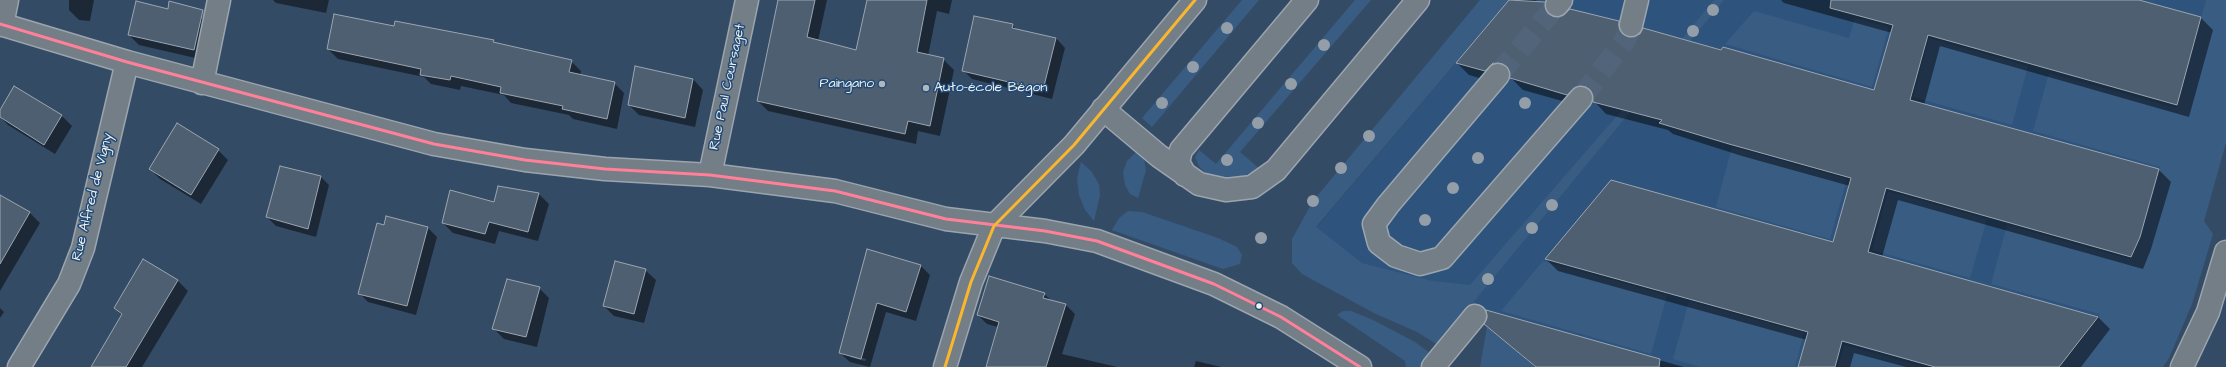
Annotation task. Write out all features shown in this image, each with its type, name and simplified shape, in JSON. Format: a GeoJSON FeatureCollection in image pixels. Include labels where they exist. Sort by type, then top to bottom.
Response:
{"type":"FeatureCollection","features":[{"type":"Feature","properties":{"kind":"street"},"geometry":{"type":"LineString","coordinates":[[7,0],[1,24],[126,62],[343,121],[456,148],[525,160],[605,169],[710,175],[835,191],[946,219],[1045,231],[1097,241],[1214,284],[1281,317],[1360,367]]}},
{"type":"Feature","properties":{"kind":"street"},"geometry":{"type":"LineString","coordinates":[[202,82],[219,0]]}},
{"type":"Feature","properties":{"kind":"street","name":"Rue Paul Coursaget"},"geometry":{"type":"LineString","coordinates":[[710,175],[747,0]]}},
{"type":"Feature","properties":{"kind":"street"},"geometry":{"type":"LineString","coordinates":[[945,367],[971,282],[994,226],[1074,145],[1195,0]]}},
{"type":"Feature","properties":{"kind":"street"},"geometry":{"type":"LineString","coordinates":[[1185,175],[1178,162],[1181,150],[1307,0]]}},
{"type":"Feature","properties":{"kind":"street"},"geometry":{"type":"LineString","coordinates":[[1103,109],[1159,156],[1198,184],[1226,190],[1252,187],[1276,170],[1418,0]]}},
{"type":"Feature","properties":{"kind":"street"},"geometry":{"type":"LineString","coordinates":[[1631,25],[1637,0]]}},
{"type":"Feature","properties":{"kind":"street","name":"Rue Alfred de Vigny"},"geometry":{"type":"LineString","coordinates":[[19,367],[69,284],[82,248],[126,62]]}},
{"type":"Feature","properties":{"kind":"street"},"geometry":{"type":"LineString","coordinates":[[1498,75],[1388,205],[1374,224],[1379,243],[1396,256],[1420,264],[1442,258],[1581,98]]}},
{"type":"Feature","properties":{"kind":"street"},"geometry":{"type":"LineString","coordinates":[[2182,367],[2208,312],[2226,252]]}},
{"type":"Feature","properties":{"kind":"street"},"geometry":{"type":"LineString","coordinates":[[1433,367],[1475,316]]}},
{"type":"Feature","properties":{"kind":"shaded area"},"geometry":{"type":"Polygon","coordinates":[[[1242,0],[1259,0],[1152,127],[1142,118],[1242,0]]]}},
{"type":"Feature","properties":{"kind":"shaded area"},"geometry":{"type":"Polygon","coordinates":[[[1355,0],[1371,0],[1240,152],[1260,169],[1243,176],[1225,180],[1207,175],[1199,166],[1195,157],[1199,150],[1216,164],[1355,0]]]}},
{"type":"Feature","properties":{"kind":"shaded area"},"geometry":{"type":"Polygon","coordinates":[[[1480,0],[1509,0],[1316,227],[1362,263],[1433,281],[1470,285],[1622,110],[1630,112],[1438,345],[1417,332],[1374,313],[1302,274],[1292,263],[1292,239],[1313,201],[1480,0]]]}},
{"type":"Feature","properties":{"kind":"shaded area"},"geometry":{"type":"Polygon","coordinates":[[[1509,0],[2206,0],[2140,237],[2116,288],[2098,317],[2059,367],[1536,367],[1433,281],[1362,263],[1316,228],[1509,0]]]}},
{"type":"Feature","properties":{"kind":"shaded area"},"geometry":{"type":"Polygon","coordinates":[[[1714,0],[1724,0],[1690,41],[1682,39],[1714,0]]]}},
{"type":"Feature","properties":{"kind":"shaded area"},"geometry":{"type":"Polygon","coordinates":[[[2206,0],[2226,0],[2226,143],[2204,221],[2213,234],[2192,304],[2169,358],[2163,367],[2059,367],[2083,338],[2100,314],[1991,284],[2007,225],[2130,259],[2140,237],[2160,167],[2033,131],[2049,73],[2176,108],[2206,0]]]}},
{"type":"Feature","properties":{"kind":"shaded area"},"geometry":{"type":"Polygon","coordinates":[[[1754,11],[1849,38],[1855,18],[1889,27],[1872,87],[1725,44],[1754,11]]]}},
{"type":"Feature","properties":{"kind":"shaded area"},"geometry":{"type":"Polygon","coordinates":[[[1929,38],[2028,66],[2012,125],[1913,97],[1929,38]]]}},
{"type":"Feature","properties":{"kind":"shaded area"},"geometry":{"type":"Polygon","coordinates":[[[1732,147],[1847,179],[1830,239],[1716,207],[1732,147]]]}},
{"type":"Feature","properties":{"kind":"shaded area"},"geometry":{"type":"Polygon","coordinates":[[[1137,151],[1144,159],[1146,170],[1138,198],[1130,194],[1125,185],[1123,172],[1127,161],[1137,151]]]}},
{"type":"Feature","properties":{"kind":"shaded area"},"geometry":{"type":"Polygon","coordinates":[[[1081,162],[1091,171],[1099,184],[1100,195],[1094,221],[1085,210],[1079,195],[1077,178],[1081,162]]]}},
{"type":"Feature","properties":{"kind":"shaded area"},"geometry":{"type":"Polygon","coordinates":[[[1888,191],[1987,219],[1970,278],[1872,250],[1888,191]]]}},
{"type":"Feature","properties":{"kind":"shaded area"},"geometry":{"type":"Polygon","coordinates":[[[1128,211],[1142,212],[1218,238],[1237,247],[1242,255],[1240,264],[1223,269],[1112,230],[1119,218],[1128,211]]]}},
{"type":"Feature","properties":{"kind":"shaded area"},"geometry":{"type":"Polygon","coordinates":[[[1543,261],[1667,295],[1651,354],[1501,311],[1543,261]]]}},
{"type":"Feature","properties":{"kind":"shaded area"},"geometry":{"type":"Polygon","coordinates":[[[1689,301],[1804,333],[1795,367],[1700,367],[1673,359],[1689,301]]]}},
{"type":"Feature","properties":{"kind":"shaded area"},"geometry":{"type":"Polygon","coordinates":[[[1343,311],[1351,311],[1373,320],[1415,342],[1449,367],[1406,367],[1405,361],[1337,315],[1343,311]]]}},
{"type":"Feature","properties":{"kind":"shaded area"},"geometry":{"type":"Polygon","coordinates":[[[1487,327],[1536,367],[1480,367],[1487,327]]]}},
{"type":"Feature","properties":{"kind":"shaded area"},"geometry":{"type":"Polygon","coordinates":[[[1844,345],[1925,367],[1838,367],[1844,345]]]}},
{"type":"Feature","properties":{"kind":"building"},"geometry":{"type":"Polygon","coordinates":[[[778,0],[815,0],[807,37],[856,50],[867,0],[927,0],[917,52],[944,58],[930,126],[908,121],[905,134],[757,101],[778,0]]]}},
{"type":"Feature","properties":{"kind":"building"},"geometry":{"type":"Polygon","coordinates":[[[1509,0],[1545,2],[1546,10],[1555,17],[1562,16],[1570,9],[1619,21],[1619,29],[1628,37],[1640,34],[1643,28],[1721,50],[1723,47],[1874,90],[1893,25],[1830,8],[1831,0],[2139,0],[2201,17],[2177,105],[1928,35],[1910,100],[2159,169],[2140,237],[2131,257],[1886,188],[1868,252],[2098,317],[2059,367],[1935,367],[1842,341],[1835,367],[1798,367],[1808,332],[1545,259],[1611,180],[1833,242],[1851,178],[1659,123],[1662,120],[1593,102],[1593,94],[1584,86],[1577,86],[1567,95],[1510,78],[1510,70],[1501,63],[1493,63],[1485,71],[1456,63],[1509,0]]]}},
{"type":"Feature","properties":{"kind":"building"},"geometry":{"type":"Polygon","coordinates":[[[136,1],[168,9],[169,1],[203,10],[194,50],[128,35],[136,1]]]}},
{"type":"Feature","properties":{"kind":"building"},"geometry":{"type":"Polygon","coordinates":[[[334,14],[394,26],[395,21],[494,40],[493,42],[572,60],[569,72],[615,82],[607,119],[562,109],[563,106],[500,93],[501,87],[451,76],[450,80],[420,75],[421,69],[327,49],[334,14]]]}},
{"type":"Feature","properties":{"kind":"building"},"geometry":{"type":"Polygon","coordinates":[[[974,16],[1013,24],[1012,28],[1056,38],[1043,90],[962,71],[974,16]]]}},
{"type":"Feature","properties":{"kind":"building"},"geometry":{"type":"Polygon","coordinates":[[[635,66],[693,79],[685,118],[628,105],[635,66]]]}},
{"type":"Feature","properties":{"kind":"building"},"geometry":{"type":"Polygon","coordinates":[[[14,86],[62,115],[44,145],[0,117],[0,110],[14,86]]]}},
{"type":"Feature","properties":{"kind":"building"},"geometry":{"type":"Polygon","coordinates":[[[177,123],[219,149],[191,195],[149,169],[177,123]]]}},
{"type":"Feature","properties":{"kind":"building"},"geometry":{"type":"Polygon","coordinates":[[[280,166],[321,176],[308,229],[266,217],[280,166]]]}},
{"type":"Feature","properties":{"kind":"building"},"geometry":{"type":"Polygon","coordinates":[[[498,186],[539,193],[528,232],[489,222],[485,234],[442,223],[450,190],[494,202],[498,186]]]}},
{"type":"Feature","properties":{"kind":"building"},"geometry":{"type":"Polygon","coordinates":[[[0,195],[30,212],[0,264],[0,195]]]}},
{"type":"Feature","properties":{"kind":"building"},"geometry":{"type":"Polygon","coordinates":[[[386,216],[428,227],[407,306],[358,294],[377,223],[384,225],[386,216]]]}},
{"type":"Feature","properties":{"kind":"building"},"geometry":{"type":"Polygon","coordinates":[[[867,249],[921,265],[906,312],[877,303],[861,359],[839,353],[867,249]]]}},
{"type":"Feature","properties":{"kind":"building"},"geometry":{"type":"Polygon","coordinates":[[[143,259],[178,280],[126,367],[91,367],[122,314],[114,308],[143,259]]]}},
{"type":"Feature","properties":{"kind":"building"},"geometry":{"type":"Polygon","coordinates":[[[615,261],[646,269],[634,314],[603,306],[615,261]]]}},
{"type":"Feature","properties":{"kind":"building"},"geometry":{"type":"Polygon","coordinates":[[[989,276],[1045,293],[1043,298],[1066,304],[1046,367],[986,367],[999,322],[977,315],[989,276]]]}},
{"type":"Feature","properties":{"kind":"building"},"geometry":{"type":"Polygon","coordinates":[[[507,279],[540,287],[526,337],[492,329],[507,279]]]}},
{"type":"Feature","properties":{"kind":"building"},"geometry":{"type":"Polygon","coordinates":[[[1486,310],[1660,359],[1659,367],[1536,367],[1484,324],[1487,318],[1486,310]]]}},
{"type":"Feature","properties":{"kind":"tunnel"},"geometry":{"type":"LineString","coordinates":[[1498,75],[1557,5]]}},
{"type":"Feature","properties":{"kind":"tunnel"},"geometry":{"type":"LineString","coordinates":[[1581,98],[1625,40],[1631,25]]}},
{"type":"Feature","properties":{"kind":"transit line"},"geometry":{"type":"LineString","coordinates":[[945,367],[971,282],[994,226],[1074,145],[1195,0]]}},
{"type":"Feature","properties":{"kind":"transit line"},"geometry":{"type":"LineString","coordinates":[[0,24],[127,62],[434,144],[525,160],[605,169],[710,175],[835,191],[946,219],[1045,231],[1097,241],[1214,284],[1281,317],[1360,367]]}},
{"type":"Feature","properties":{"kind":"place","name":"Paingano"},"geometry":{"type":"Point","coordinates":[882,84]}},
{"type":"Feature","properties":{"kind":"place","name":"Auto-école Bégon"},"geometry":{"type":"Point","coordinates":[926,88]}}]}
